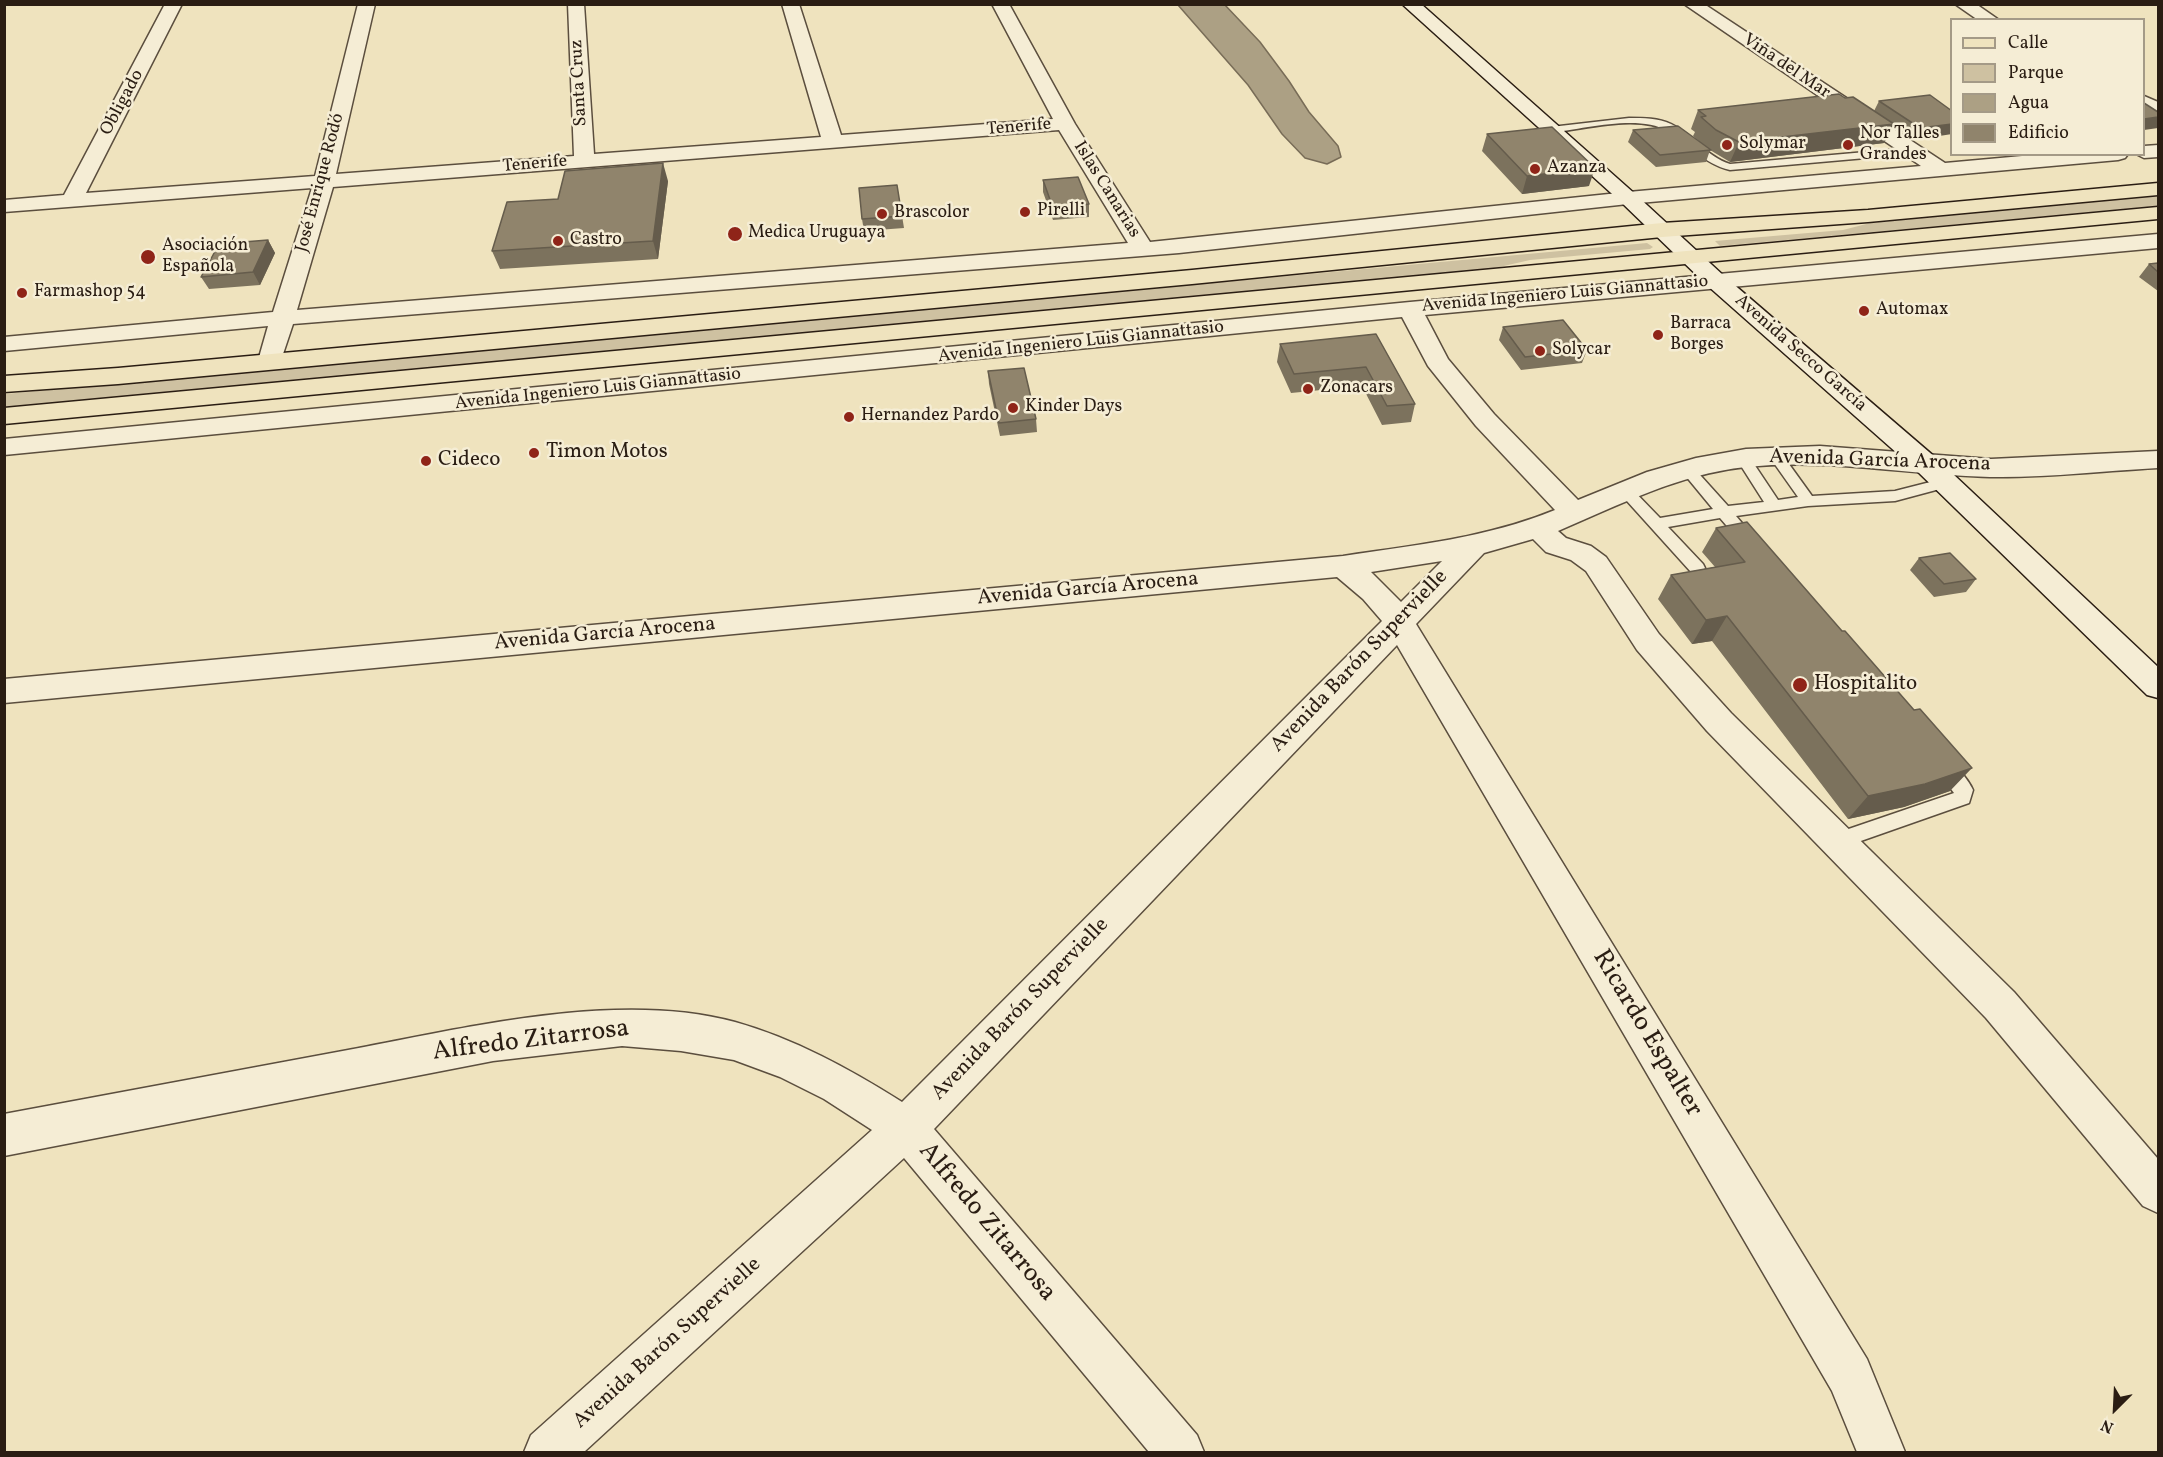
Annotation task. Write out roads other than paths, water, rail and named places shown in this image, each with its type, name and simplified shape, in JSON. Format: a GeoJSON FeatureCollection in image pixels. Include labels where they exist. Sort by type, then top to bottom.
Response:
{"type":"FeatureCollection","features":[{"type":"Feature","properties":{"kind":"main road"},"geometry":{"type":"LineString","coordinates":[[4,384],[118,376],[1180,278],[1662,231],[1868,216],[2158,189]]}},
{"type":"Feature","properties":{"kind":"main road","name":"Avenida Ingeniero Luis Giannattasio"},"geometry":{"type":"LineString","coordinates":[[4,416],[2158,213]]}},
{"type":"Feature","properties":{"kind":"street","name":"Obligado"},"geometry":{"type":"LineString","coordinates":[[71,201],[174,4]]}},
{"type":"Feature","properties":{"kind":"street","name":"José Enrique Rodó"},"geometry":{"type":"LineString","coordinates":[[270,361],[324,183],[367,4]]}},
{"type":"Feature","properties":{"kind":"street","name":"Santa Cruz"},"geometry":{"type":"LineString","coordinates":[[576,4],[584,161]]}},
{"type":"Feature","properties":{"kind":"street"},"geometry":{"type":"LineString","coordinates":[[790,4],[833,142]]}},
{"type":"Feature","properties":{"kind":"street","name":"Islas Canarias"},"geometry":{"type":"LineString","coordinates":[[1000,4],[1065,124],[1143,249]]}},
{"type":"Feature","properties":{"kind":"street","name":"Avenida Secco García"},"geometry":{"type":"LineString","coordinates":[[1410,4],[1628,198],[1716,280],[1936,474],[2158,686]]}},
{"type":"Feature","properties":{"kind":"street","name":"Viña del Mar"},"geometry":{"type":"LineString","coordinates":[[1692,4],[1941,170]]}},
{"type":"Feature","properties":{"kind":"street"},"geometry":{"type":"LineString","coordinates":[[1963,4],[1988,18]]}},
{"type":"Feature","properties":{"kind":"street","name":"Tenerife"},"geometry":{"type":"LineString","coordinates":[[4,206],[1065,124]]}},
{"type":"Feature","properties":{"kind":"street"},"geometry":{"type":"LineString","coordinates":[[4,344],[282,318],[1143,249],[1628,198],[2096,156]]}},
{"type":"Feature","properties":{"kind":"street","name":"Avenida Ingeniero Luis Giannattasio"},"geometry":{"type":"LineString","coordinates":[[4,447],[1191,333],[1410,309],[2158,241]]}},
{"type":"Feature","properties":{"kind":"street"},"geometry":{"type":"LineString","coordinates":[[1410,309],[1437,361],[1485,420],[1574,513]]}},
{"type":"Feature","properties":{"kind":"street","name":"Avenida García Arocena"},"geometry":{"type":"LineString","coordinates":[[4,691],[1343,566],[1474,546],[1538,528],[1625,490],[1687,469],[1743,459],[1820,455],[1936,474],[1991,468],[2158,459]]}},
{"type":"Feature","properties":{"kind":"street"},"geometry":{"type":"LineString","coordinates":[[1538,528],[1556,545],[1581,553],[1596,564],[1648,642],[1719,722],[2000,1005],[2158,1191]]}},
{"type":"Feature","properties":{"kind":"street","name":"Avenida Barón Supervielle"},"geometry":{"type":"LineString","coordinates":[[548,1452],[906,1128],[1474,546]]}},
{"type":"Feature","properties":{"kind":"street","name":"Ricardo Espalter"},"geometry":{"type":"LineString","coordinates":[[1343,566],[1364,580],[1399,622],[1850,1376],[1881,1452]]}},
{"type":"Feature","properties":{"kind":"street","name":"Alfredo Zitarrosa"},"geometry":{"type":"LineString","coordinates":[[4,1135],[493,1042],[622,1027],[681,1032],[734,1041],[793,1063],[838,1085],[906,1128],[1180,1452]]}},
{"type":"Feature","properties":{"kind":"lane"},"geometry":{"type":"LineString","coordinates":[[1551,130],[1652,121],[1671,128],[1754,187]]}},
{"type":"Feature","properties":{"kind":"lane"},"geometry":{"type":"LineString","coordinates":[[1730,168],[1911,151]]}},
{"type":"Feature","properties":{"kind":"lane"},"geometry":{"type":"LineString","coordinates":[[1813,160],[1835,179]]}},
{"type":"Feature","properties":{"kind":"lane"},"geometry":{"type":"LineString","coordinates":[[1776,456],[1808,501]]}},
{"type":"Feature","properties":{"kind":"lane"},"geometry":{"type":"LineString","coordinates":[[1743,459],[1774,506]]}},
{"type":"Feature","properties":{"kind":"lane"},"geometry":{"type":"LineString","coordinates":[[1687,469],[1762,556]]}},
{"type":"Feature","properties":{"kind":"lane"},"geometry":{"type":"LineString","coordinates":[[1657,524],[1808,501],[1895,496],[1936,474]]}},
{"type":"Feature","properties":{"kind":"lane"},"geometry":{"type":"LineString","coordinates":[[1625,490],[1697,568]]}},
{"type":"Feature","properties":{"kind":"lane"},"geometry":{"type":"LineString","coordinates":[[1838,841],[1962,798],[1964,790],[1934,756]]}},
{"type":"Feature","properties":{"kind":"water"},"geometry":{"type":"Polygon","coordinates":[[[1178,5],[1225,5],[1260,42],[1309,112],[1338,146],[1341,157],[1327,164],[1305,158],[1282,134],[1248,85],[1178,5]]]}},
{"type":"Feature","properties":{"kind":"place","name":"Solymar"},"geometry":{"type":"Point","coordinates":[1727,145]}},
{"type":"Feature","properties":{"kind":"place","name":"Nor Talles Grandes"},"geometry":{"type":"Point","coordinates":[1848,145]}},
{"type":"Feature","properties":{"kind":"place","name":"Azanza"},"geometry":{"type":"Point","coordinates":[1535,169]}},
{"type":"Feature","properties":{"kind":"place","name":"Pirelli"},"geometry":{"type":"Point","coordinates":[1025,212]}},
{"type":"Feature","properties":{"kind":"place","name":"Brascolor"},"geometry":{"type":"Point","coordinates":[882,214]}},
{"type":"Feature","properties":{"kind":"place","name":"Medica Uruguaya"},"geometry":{"type":"Point","coordinates":[735,234]}},
{"type":"Feature","properties":{"kind":"place","name":"Castro"},"geometry":{"type":"Point","coordinates":[558,241]}},
{"type":"Feature","properties":{"kind":"place","name":"Asociación Española"},"geometry":{"type":"Point","coordinates":[148,257]}},
{"type":"Feature","properties":{"kind":"place","name":"Farmashop 54"},"geometry":{"type":"Point","coordinates":[22,293]}},
{"type":"Feature","properties":{"kind":"place","name":"Automax"},"geometry":{"type":"Point","coordinates":[1864,311]}},
{"type":"Feature","properties":{"kind":"place","name":"Barraca Borges"},"geometry":{"type":"Point","coordinates":[1658,335]}},
{"type":"Feature","properties":{"kind":"place","name":"Solycar"},"geometry":{"type":"Point","coordinates":[1540,351]}},
{"type":"Feature","properties":{"kind":"place","name":"Zonacars"},"geometry":{"type":"Point","coordinates":[1308,389]}},
{"type":"Feature","properties":{"kind":"place","name":"Kinder Days"},"geometry":{"type":"Point","coordinates":[1013,408]}},
{"type":"Feature","properties":{"kind":"place","name":"Hernandez Pardo"},"geometry":{"type":"Point","coordinates":[849,417]}},
{"type":"Feature","properties":{"kind":"place","name":"Timon Motos"},"geometry":{"type":"Point","coordinates":[534,453]}},
{"type":"Feature","properties":{"kind":"place","name":"Cideco"},"geometry":{"type":"Point","coordinates":[426,461]}},
{"type":"Feature","properties":{"kind":"place","name":"Hospitalito"},"geometry":{"type":"Point","coordinates":[1800,685]}}]}
